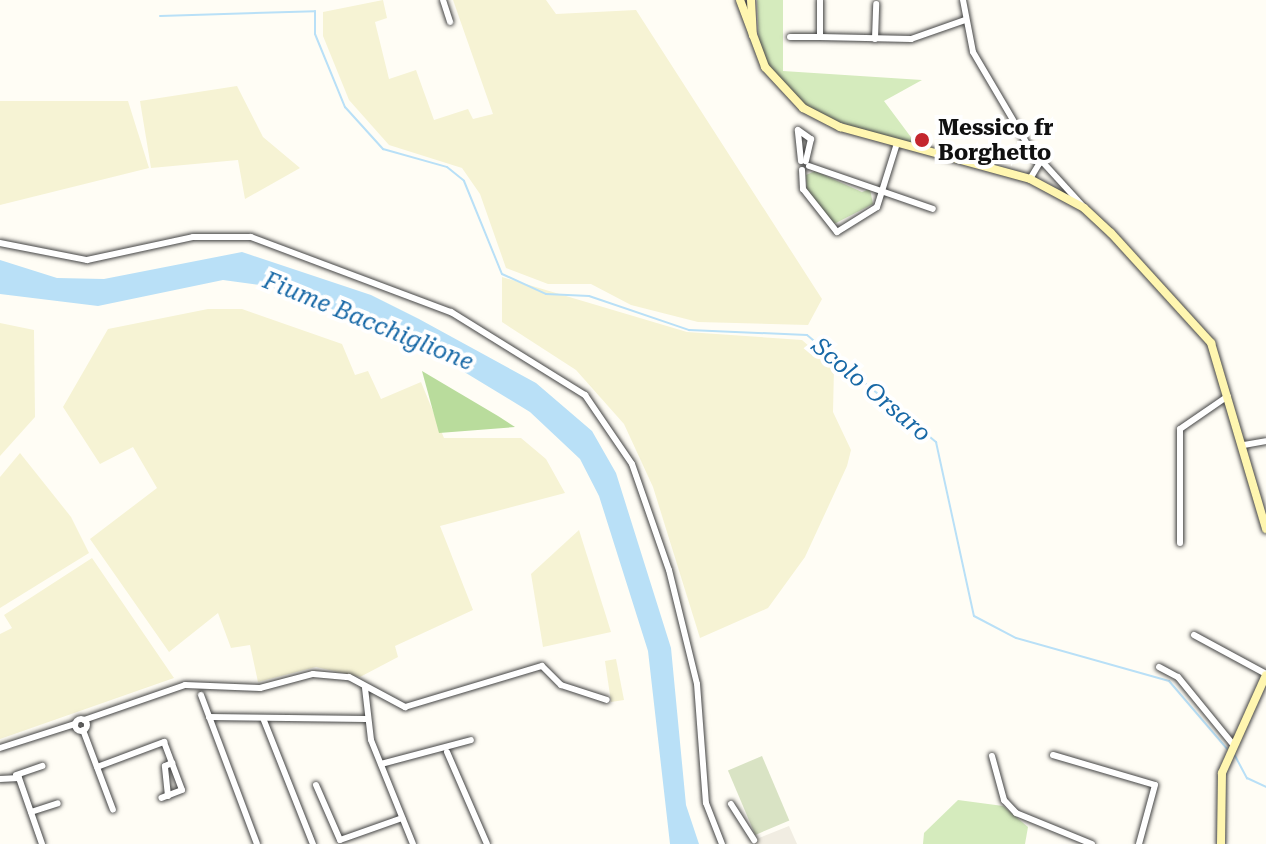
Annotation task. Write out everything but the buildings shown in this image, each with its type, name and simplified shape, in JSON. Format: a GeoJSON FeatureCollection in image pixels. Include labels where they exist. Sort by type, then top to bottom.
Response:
{"type":"FeatureCollection","features":[{"type":"Feature","properties":{"kind":"street"},"geometry":{"type":"LineString","coordinates":[[443,0],[450,22]]}},
{"type":"Feature","properties":{"kind":"street"},"geometry":{"type":"LineString","coordinates":[[740,0],[754,48],[803,108],[897,143],[1030,179],[1084,208]]}},
{"type":"Feature","properties":{"kind":"street"},"geometry":{"type":"LineString","coordinates":[[751,0],[754,48]]}},
{"type":"Feature","properties":{"kind":"street"},"geometry":{"type":"LineString","coordinates":[[820,0],[820,37]]}},
{"type":"Feature","properties":{"kind":"street"},"geometry":{"type":"LineString","coordinates":[[963,0],[973,52],[1034,152],[1204,334],[1232,400],[1266,529]]}},
{"type":"Feature","properties":{"kind":"street"},"geometry":{"type":"LineString","coordinates":[[875,39],[876,4]]}},
{"type":"Feature","properties":{"kind":"street"},"geometry":{"type":"LineString","coordinates":[[790,37],[911,39],[965,20]]}},
{"type":"Feature","properties":{"kind":"street"},"geometry":{"type":"LineString","coordinates":[[897,143],[884,186],[877,207],[833,233],[803,189],[804,164],[884,186],[933,209]]}},
{"type":"Feature","properties":{"kind":"street"},"geometry":{"type":"LineString","coordinates":[[1030,179],[1038,171],[1034,152]]}},
{"type":"Feature","properties":{"kind":"street"},"geometry":{"type":"LineString","coordinates":[[0,243],[87,260],[193,237],[251,237],[410,293],[520,350],[585,395],[622,444],[691,655],[703,786],[722,844]]}},
{"type":"Feature","properties":{"kind":"street"},"geometry":{"type":"LineString","coordinates":[[1180,543],[1180,429],[1232,400]]}},
{"type":"Feature","properties":{"kind":"street"},"geometry":{"type":"LineString","coordinates":[[1244,445],[1266,441]]}},
{"type":"Feature","properties":{"kind":"street"},"geometry":{"type":"LineString","coordinates":[[1194,635],[1266,674],[1230,747],[1219,796],[1221,844]]}},
{"type":"Feature","properties":{"kind":"street"},"geometry":{"type":"LineString","coordinates":[[0,748],[190,684],[260,688],[313,674],[365,688],[405,707],[542,666],[561,685],[607,700]]}},
{"type":"Feature","properties":{"kind":"street"},"geometry":{"type":"LineString","coordinates":[[1159,667],[1178,677],[1230,747]]}},
{"type":"Feature","properties":{"kind":"street"},"geometry":{"type":"LineString","coordinates":[[365,688],[366,719],[413,844]]}},
{"type":"Feature","properties":{"kind":"street"},"geometry":{"type":"LineString","coordinates":[[201,695],[257,844]]}},
{"type":"Feature","properties":{"kind":"street"},"geometry":{"type":"LineString","coordinates":[[209,717],[366,719]]}},
{"type":"Feature","properties":{"kind":"street"},"geometry":{"type":"LineString","coordinates":[[263,718],[313,844]]}},
{"type":"Feature","properties":{"kind":"street"},"geometry":{"type":"LineString","coordinates":[[84,720],[83,730],[113,810]]}},
{"type":"Feature","properties":{"kind":"street"},"geometry":{"type":"LineString","coordinates":[[75,724],[83,730]]}},
{"type":"Feature","properties":{"kind":"street"},"geometry":{"type":"LineString","coordinates":[[381,764],[447,752],[471,740]]}},
{"type":"Feature","properties":{"kind":"street"},"geometry":{"type":"LineString","coordinates":[[97,767],[164,742],[172,763],[182,790],[164,797],[165,766],[172,763]]}},
{"type":"Feature","properties":{"kind":"street"},"geometry":{"type":"LineString","coordinates":[[447,752],[487,844]]}},
{"type":"Feature","properties":{"kind":"street"},"geometry":{"type":"LineString","coordinates":[[1053,755],[1155,785],[1139,844]]}},
{"type":"Feature","properties":{"kind":"street"},"geometry":{"type":"LineString","coordinates":[[992,756],[1004,800],[1016,813],[1092,844]]}},
{"type":"Feature","properties":{"kind":"street"},"geometry":{"type":"LineString","coordinates":[[0,779],[42,766]]}},
{"type":"Feature","properties":{"kind":"street"},"geometry":{"type":"LineString","coordinates":[[16,775],[42,844]]}},
{"type":"Feature","properties":{"kind":"street"},"geometry":{"type":"LineString","coordinates":[[316,785],[340,840],[402,818]]}},
{"type":"Feature","properties":{"kind":"street"},"geometry":{"type":"LineString","coordinates":[[31,812],[58,803]]}},
{"type":"Feature","properties":{"kind":"street"},"geometry":{"type":"LineString","coordinates":[[731,804],[754,840]]}},
{"type":"Feature","properties":{"kind":"shaded area"},"geometry":{"type":"Polygon","coordinates":[[[383,0],[387,18],[375,22],[389,79],[416,70],[434,120],[468,109],[473,119],[493,114],[453,0],[546,0],[556,14],[636,10],[822,299],[808,325],[698,322],[631,305],[591,284],[548,284],[506,268],[480,194],[462,168],[389,145],[349,100],[323,36],[323,12],[383,0]]]}},
{"type":"Feature","properties":{"kind":"shaded area"},"geometry":{"type":"Polygon","coordinates":[[[237,86],[263,137],[300,168],[245,199],[238,160],[151,168],[140,101],[237,86]]]}},
{"type":"Feature","properties":{"kind":"shaded area"},"geometry":{"type":"Polygon","coordinates":[[[0,101],[128,101],[149,168],[0,205],[0,101]]]}},
{"type":"Feature","properties":{"kind":"shaded area"},"geometry":{"type":"Polygon","coordinates":[[[502,277],[687,332],[802,340],[834,368],[833,412],[851,450],[847,466],[805,557],[768,608],[700,638],[653,487],[624,424],[576,370],[502,322],[502,277]]]}},
{"type":"Feature","properties":{"kind":"shaded area"},"geometry":{"type":"Polygon","coordinates":[[[208,309],[242,309],[342,344],[355,375],[368,371],[381,399],[421,382],[444,438],[521,438],[546,459],[565,493],[440,526],[473,610],[395,646],[398,657],[360,677],[316,667],[258,682],[250,645],[231,648],[218,613],[169,652],[90,539],[157,488],[133,447],[100,464],[63,407],[108,329],[208,309]]]}},
{"type":"Feature","properties":{"kind":"shaded area"},"geometry":{"type":"Polygon","coordinates":[[[0,323],[34,330],[35,417],[0,456],[0,323]]]}},
{"type":"Feature","properties":{"kind":"shaded area"},"geometry":{"type":"Polygon","coordinates":[[[20,453],[71,517],[89,553],[0,608],[0,477],[20,453]]]}},
{"type":"Feature","properties":{"kind":"shaded area"},"geometry":{"type":"Polygon","coordinates":[[[579,530],[611,632],[543,647],[531,574],[579,530]]]}},
{"type":"Feature","properties":{"kind":"shaded area"},"geometry":{"type":"Polygon","coordinates":[[[92,558],[174,678],[0,739],[0,634],[12,628],[4,615],[92,558]]]}},
{"type":"Feature","properties":{"kind":"shaded area"},"geometry":{"type":"Polygon","coordinates":[[[616,659],[624,700],[611,702],[605,661],[616,659]]]}},
{"type":"Feature","properties":{"kind":"shaded area"},"geometry":{"type":"Polygon","coordinates":[[[789,826],[797,844],[755,844],[754,840],[789,826]]]}},
{"type":"Feature","properties":{"kind":"green space"},"geometry":{"type":"Polygon","coordinates":[[[757,0],[783,0],[783,71],[922,80],[884,101],[922,152],[801,108],[774,81],[759,45],[757,0]]]}},
{"type":"Feature","properties":{"kind":"green space"},"geometry":{"type":"Polygon","coordinates":[[[815,171],[862,192],[870,189],[873,204],[834,224],[807,190],[806,175],[815,171]]]}},
{"type":"Feature","properties":{"kind":"green space"},"geometry":{"type":"Polygon","coordinates":[[[422,371],[498,416],[515,427],[439,433],[422,371]]]}},
{"type":"Feature","properties":{"kind":"green space"},"geometry":{"type":"Polygon","coordinates":[[[762,756],[789,820],[755,835],[728,770],[762,756]]]}},
{"type":"Feature","properties":{"kind":"green space"},"geometry":{"type":"Polygon","coordinates":[[[958,800],[1003,806],[1028,827],[1025,844],[923,844],[924,833],[958,800]]]}},
{"type":"Feature","properties":{"kind":"water","name":"Fiume Bacchiglione"},"geometry":{"type":"Polygon","coordinates":[[[242,252],[371,295],[419,319],[536,383],[592,431],[616,473],[671,648],[686,805],[699,844],[670,844],[648,651],[599,496],[580,459],[530,412],[405,336],[268,286],[223,280],[98,306],[0,294],[0,260],[57,278],[104,279],[242,252]]]}},
{"type":"Feature","properties":{"kind":"waterway","name":"Scolo Orsaro"},"geometry":{"type":"LineString","coordinates":[[160,16],[315,11],[315,34],[345,107],[383,149],[447,167],[464,181],[502,274],[546,294],[589,296],[689,330],[807,335],[936,442],[974,616],[1016,638],[1169,681],[1227,749]]}},
{"type":"Feature","properties":{"kind":"waterway","name":"Scolo Orsaro"},"geometry":{"type":"LineString","coordinates":[[1233,752],[1247,778],[1266,787]]}},
{"type":"Feature","properties":{"kind":"place","name":"Messico fr Borghetto"},"geometry":{"type":"Point","coordinates":[922,140]}}]}
